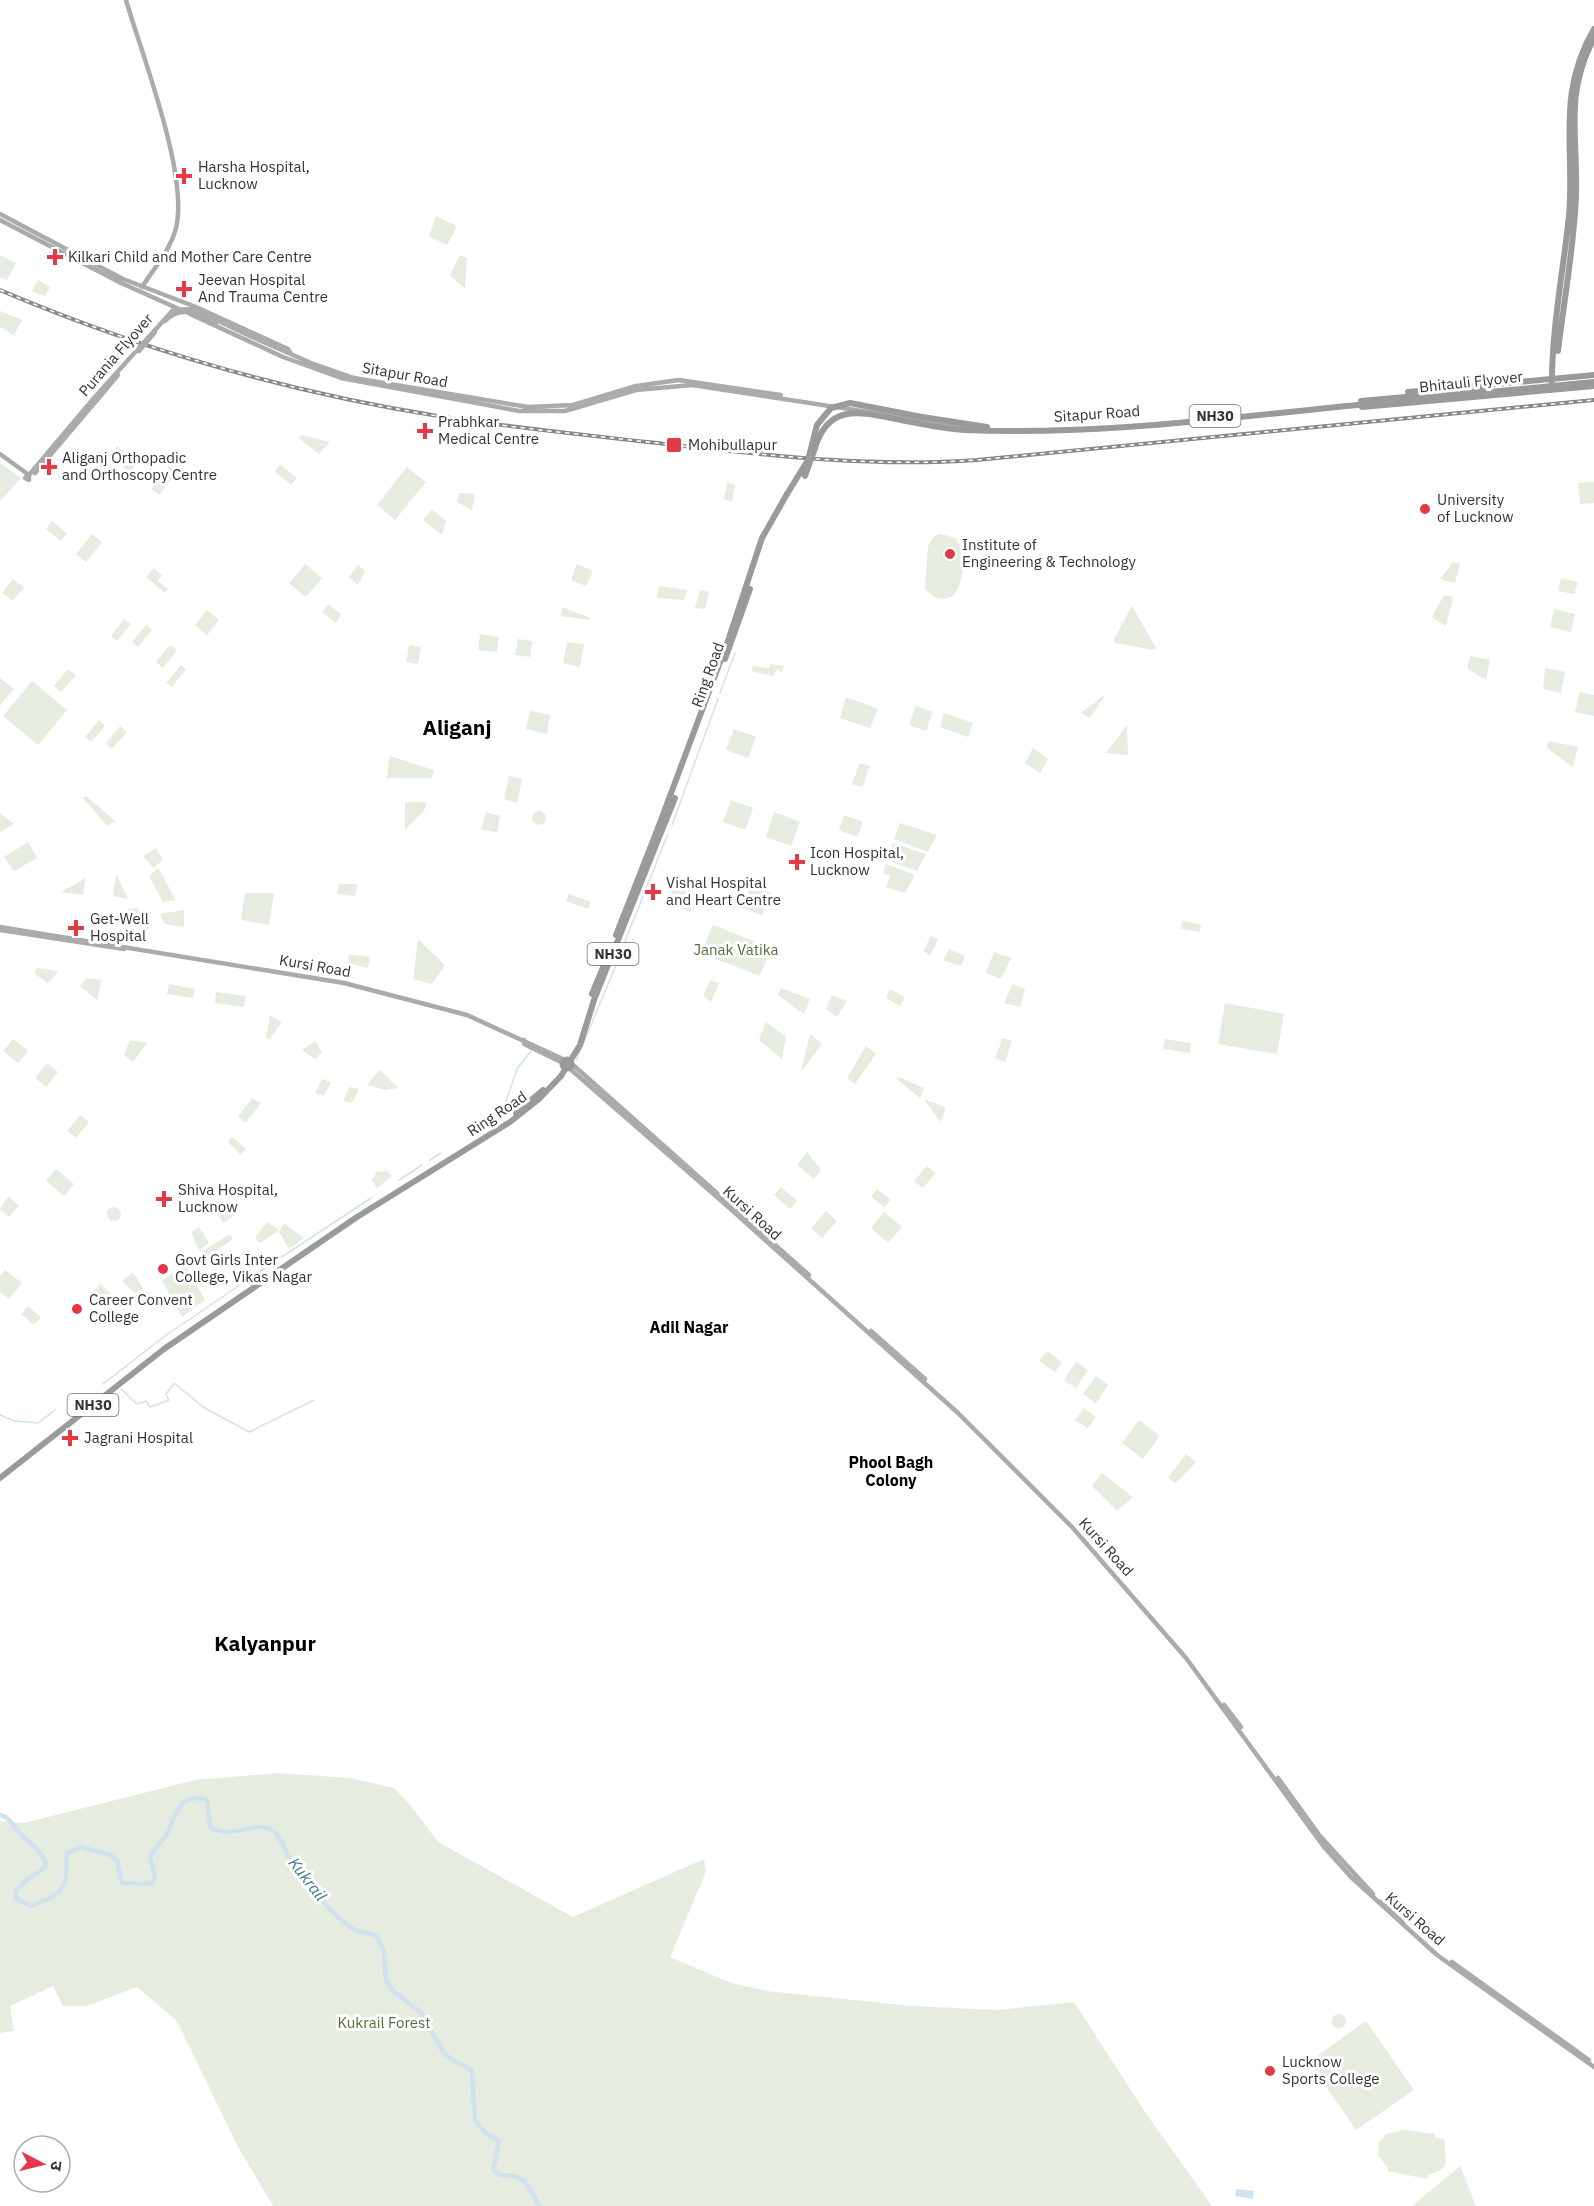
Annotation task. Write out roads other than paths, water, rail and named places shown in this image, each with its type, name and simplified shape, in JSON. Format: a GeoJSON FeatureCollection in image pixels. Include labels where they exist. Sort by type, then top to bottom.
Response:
{"type":"FeatureCollection","features":[{"type":"Feature","properties":{"kind":"highway"},"geometry":{"type":"LineString","coordinates":[[1555,364],[1552,350],[1570,196],[1570,95],[1578,62],[1594,29]]}},
{"type":"Feature","properties":{"kind":"highway"},"geometry":{"type":"LineString","coordinates":[[1554,389],[1552,377],[1576,198],[1573,105],[1582,64],[1594,38]]}},
{"type":"Feature","properties":{"kind":"highway"},"geometry":{"type":"LineString","coordinates":[[1365,402],[1365,397],[1559,376],[1594,380]]}},
{"type":"Feature","properties":{"kind":"highway"},"geometry":{"type":"LineString","coordinates":[[1350,406],[1383,406],[1554,389],[1594,380]]}},
{"type":"Feature","properties":{"kind":"highway","name":"Bhitauli Flyover"},"geometry":{"type":"LineString","coordinates":[[1350,406],[1365,402],[1594,380]]}},
{"type":"Feature","properties":{"kind":"highway","name":"Sitapur Road"},"geometry":{"type":"LineString","coordinates":[[1055,431],[1365,402]]}},
{"type":"Feature","properties":{"kind":"highway","name":"NH30"},"geometry":{"type":"LineString","coordinates":[[788,495],[808,460],[817,425],[831,408],[850,404],[973,425]]}},
{"type":"Feature","properties":{"kind":"highway","name":"Sitapur Road"},"geometry":{"type":"LineString","coordinates":[[973,425],[1045,428],[1070,432],[1350,406]]}},
{"type":"Feature","properties":{"kind":"highway","name":"NH30"},"geometry":{"type":"LineString","coordinates":[[788,495],[812,461],[820,434],[834,419],[852,412],[959,429],[1055,431]]}},
{"type":"Feature","properties":{"kind":"highway","name":"Ring Road"},"geometry":{"type":"LineString","coordinates":[[0,1474],[161,1347],[251,1282],[381,1198],[510,1122],[539,1099],[561,1076],[580,1045],[594,1000],[737,630],[767,532],[788,495]]}},
{"type":"Feature","properties":{"kind":"highway","name":"Ring Road"},"geometry":{"type":"LineString","coordinates":[[660,829],[762,538],[788,495]]}},
{"type":"Feature","properties":{"kind":"highway"},"geometry":{"type":"LineString","coordinates":[[564,1062],[564,1068],[570,1066]]}},
{"type":"Feature","properties":{"kind":"highway","name":"Ring Road"},"geometry":{"type":"LineString","coordinates":[[0,1479],[164,1349],[381,1198]]}},
{"type":"Feature","properties":{"kind":"main road"},"geometry":{"type":"LineString","coordinates":[[126,0],[163,124],[175,212],[172,232],[157,265],[142,287]]}},
{"type":"Feature","properties":{"kind":"main road","name":"Sitapur Road"},"geometry":{"type":"LineString","coordinates":[[0,214],[142,287],[196,307],[288,349],[291,356]]}},
{"type":"Feature","properties":{"kind":"main road","name":"Sitapur Road"},"geometry":{"type":"LineString","coordinates":[[0,219],[139,292],[291,356],[354,378],[528,407],[573,405],[636,386],[679,380],[773,393],[896,419],[946,425],[973,425]]}},
{"type":"Feature","properties":{"kind":"main road","name":"Purania Flyover"},"geometry":{"type":"LineString","coordinates":[[0,455],[28,476],[166,320],[177,312],[190,312],[291,356]]}},
{"type":"Feature","properties":{"kind":"main road","name":"Kursi Road"},"geometry":{"type":"LineString","coordinates":[[0,928],[95,946],[130,948],[344,983],[467,1015],[524,1040],[524,1044],[564,1062]]}},
{"type":"Feature","properties":{"kind":"main road","name":"Kursi Road"},"geometry":{"type":"LineString","coordinates":[[570,1066],[978,1432],[1072,1527],[1149,1612],[1324,1847],[1359,1883],[1437,1954],[1594,2065]]}},
{"type":"Feature","properties":{"kind":"water"},"geometry":{"type":"Polygon","coordinates":[[[1236,2189],[1254,2191],[1253,2199],[1235,2196],[1236,2189]]]}},
{"type":"Feature","properties":{"kind":"waterway"},"geometry":{"type":"LineString","coordinates":[[720,693],[735,653]]}},
{"type":"Feature","properties":{"kind":"waterway"},"geometry":{"type":"LineString","coordinates":[[672,825],[718,699]]}},
{"type":"Feature","properties":{"kind":"waterway"},"geometry":{"type":"LineString","coordinates":[[618,959],[668,834]]}},
{"type":"Feature","properties":{"kind":"waterway"},"geometry":{"type":"LineString","coordinates":[[576,1061],[616,965]]}},
{"type":"Feature","properties":{"kind":"waterway"},"geometry":{"type":"LineString","coordinates":[[502,1113],[517,1069],[531,1051]]}},
{"type":"Feature","properties":{"kind":"waterway"},"geometry":{"type":"LineString","coordinates":[[470,1135],[480,1130]]}},
{"type":"Feature","properties":{"kind":"waterway"},"geometry":{"type":"LineString","coordinates":[[430,1160],[441,1153]]}},
{"type":"Feature","properties":{"kind":"waterway"},"geometry":{"type":"LineString","coordinates":[[399,1180],[422,1165]]}},
{"type":"Feature","properties":{"kind":"waterway"},"geometry":{"type":"LineString","coordinates":[[250,1278],[371,1198]]}},
{"type":"Feature","properties":{"kind":"waterway"},"geometry":{"type":"LineString","coordinates":[[103,1384],[165,1336],[240,1285]]}},
{"type":"Feature","properties":{"kind":"waterway"},"geometry":{"type":"LineString","coordinates":[[121,1389],[137,1404],[146,1401],[150,1407],[169,1400],[166,1394],[174,1383],[203,1407],[249,1432],[314,1400]]}},
{"type":"Feature","properties":{"kind":"waterway"},"geometry":{"type":"LineString","coordinates":[[0,1415],[15,1421],[38,1423],[55,1410]]}},
{"type":"Feature","properties":{"kind":"waterway","name":"Kukrail"},"geometry":{"type":"LineString","coordinates":[[0,1815],[10,1821],[44,1858],[46,1864],[44,1868],[24,1882],[16,1891],[16,1899],[31,1906],[60,1891],[66,1879],[67,1853],[80,1847],[111,1855],[117,1861],[122,1883],[151,1884],[155,1877],[150,1855],[164,1838],[181,1805],[191,1799],[207,1800],[211,1828],[228,1832],[259,1827],[273,1831],[294,1866],[330,1909],[355,1930],[376,1936],[384,1951],[386,1980],[392,1990],[420,2012],[445,2055],[472,2071],[475,2121],[487,2134],[499,2141],[493,2169],[500,2175],[517,2177],[526,2183],[540,2206]]}},
{"type":"Feature","properties":{"kind":"railway"},"geometry":{"type":"LineString","coordinates":[[0,290],[106,331],[215,366],[382,406],[516,427],[729,451],[852,461],[977,460],[1594,400]]}},
{"type":"Feature","properties":{"kind":"place","name":"Harsha Hospital, Lucknow"},"geometry":{"type":"Point","coordinates":[184,176]}},
{"type":"Feature","properties":{"kind":"place","name":"Kilkari Child and Mother Care Centre"},"geometry":{"type":"Point","coordinates":[55,257]}},
{"type":"Feature","properties":{"kind":"place","name":"Jeevan Hospital And Trauma Centre"},"geometry":{"type":"Point","coordinates":[184,289]}},
{"type":"Feature","properties":{"kind":"place","name":"Prabhkar Medical Centre"},"geometry":{"type":"Point","coordinates":[425,431]}},
{"type":"Feature","properties":{"kind":"place","name":"Mohibullapur"},"geometry":{"type":"Point","coordinates":[674,445]}},
{"type":"Feature","properties":{"kind":"place","name":"Aliganj Orthopadic and Orthoscopy Centre"},"geometry":{"type":"Point","coordinates":[49,467]}},
{"type":"Feature","properties":{"kind":"place","name":"University of Lucknow"},"geometry":{"type":"Point","coordinates":[1425,509]}},
{"type":"Feature","properties":{"kind":"place","name":"Institute of Engineering & Technology"},"geometry":{"type":"Point","coordinates":[950,554]}},
{"type":"Feature","properties":{"kind":"place","name":"Icon Hospital, Lucknow"},"geometry":{"type":"Point","coordinates":[797,862]}},
{"type":"Feature","properties":{"kind":"place","name":"Vishal Hospital and Heart Centre"},"geometry":{"type":"Point","coordinates":[653,892]}},
{"type":"Feature","properties":{"kind":"place","name":"Get-Well Hospital"},"geometry":{"type":"Point","coordinates":[76,928]}},
{"type":"Feature","properties":{"kind":"place","name":"Shiva Hospital, Lucknow"},"geometry":{"type":"Point","coordinates":[164,1199]}},
{"type":"Feature","properties":{"kind":"place","name":"Govt Girls Inter College, Vikas Nagar"},"geometry":{"type":"Point","coordinates":[163,1269]}},
{"type":"Feature","properties":{"kind":"place","name":"Career Convent College"},"geometry":{"type":"Point","coordinates":[77,1309]}},
{"type":"Feature","properties":{"kind":"place","name":"Jagrani Hospital"},"geometry":{"type":"Point","coordinates":[70,1438]}},
{"type":"Feature","properties":{"kind":"place","name":"Lucknow Sports College"},"geometry":{"type":"Point","coordinates":[1270,2071]}},
{"type":"Feature","properties":{"kind":"district","name":"Aliganj"},"geometry":{"type":"Point","coordinates":[457,728]}},
{"type":"Feature","properties":{"kind":"district","name":"Adil Nagar"},"geometry":{"type":"Point","coordinates":[689,1327]}},
{"type":"Feature","properties":{"kind":"district","name":"Phool Bagh Colony"},"geometry":{"type":"Point","coordinates":[891,1471]}},
{"type":"Feature","properties":{"kind":"district","name":"Kalyanpur"},"geometry":{"type":"Point","coordinates":[265,1644]}},
{"type":"Feature","properties":{"kind":"park label","name":"Janak Vatika"},"geometry":{"type":"Point","coordinates":[736,950]}},
{"type":"Feature","properties":{"kind":"park label","name":"Kukrail Forest"},"geometry":{"type":"Point","coordinates":[384,2023]}}]}
